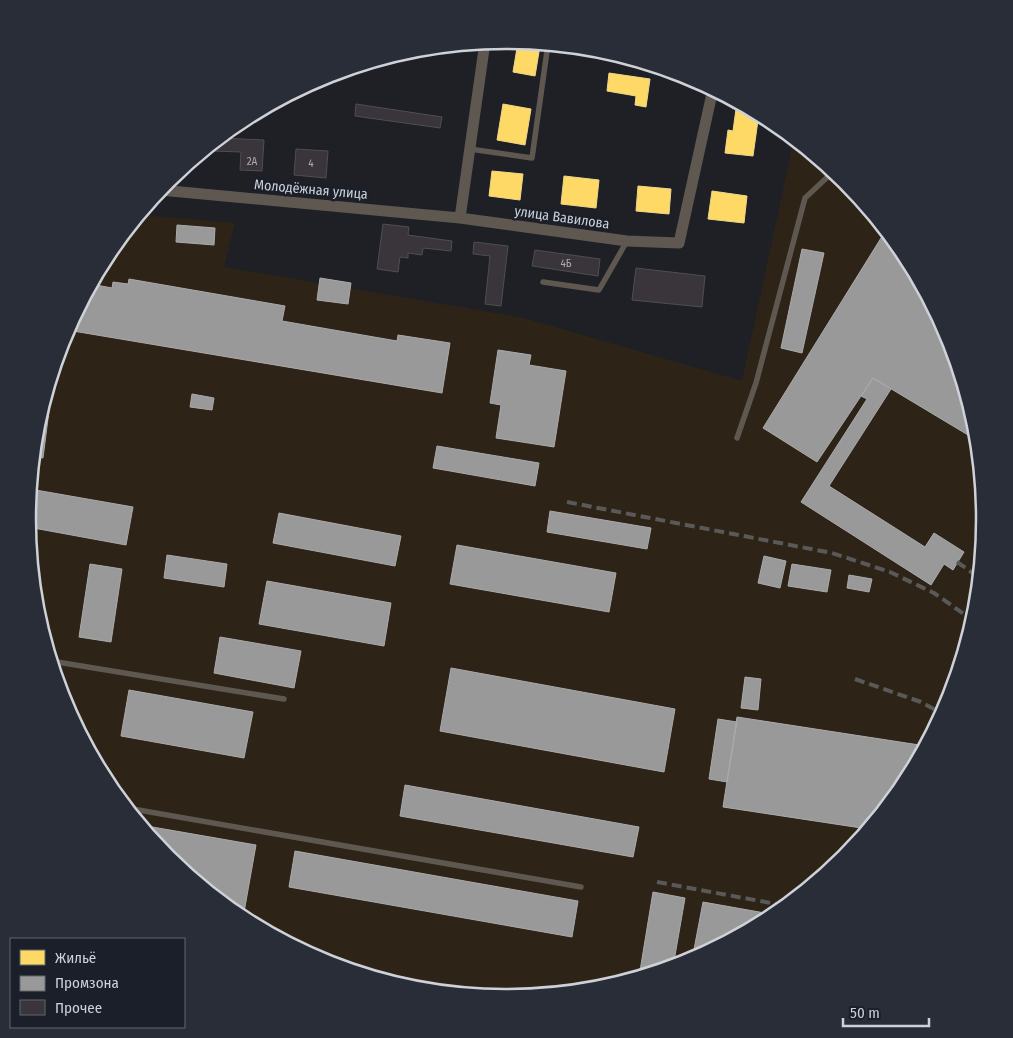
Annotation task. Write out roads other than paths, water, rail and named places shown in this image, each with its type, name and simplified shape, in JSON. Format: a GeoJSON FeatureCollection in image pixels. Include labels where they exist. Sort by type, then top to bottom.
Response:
{"type":"FeatureCollection","features":[{"type":"Feature","properties":{"kind":"street"},"geometry":{"type":"LineString","coordinates":[[460,218],[484,50]]}},
{"type":"Feature","properties":{"kind":"street","name":"улица Вавилова"},"geometry":{"type":"LineString","coordinates":[[460,218],[626,241],[679,244],[711,96]]}},
{"type":"Feature","properties":{"kind":"street","name":"Молодёжная улица"},"geometry":{"type":"LineString","coordinates":[[170,191],[460,218]]}},
{"type":"Feature","properties":{"kind":"lane"},"geometry":{"type":"LineString","coordinates":[[470,149],[532,158],[547,51]]}},
{"type":"Feature","properties":{"kind":"lane"},"geometry":{"type":"LineString","coordinates":[[737,438],[756,383],[805,198],[829,176]]}},
{"type":"Feature","properties":{"kind":"lane"},"geometry":{"type":"LineString","coordinates":[[543,282],[599,290],[626,241]]}},
{"type":"Feature","properties":{"kind":"lane"},"geometry":{"type":"LineString","coordinates":[[59,662],[284,699]]}},
{"type":"Feature","properties":{"kind":"lane"},"geometry":{"type":"LineString","coordinates":[[137,810],[581,887]]}},
{"type":"Feature","properties":{"kind":"railway"},"geometry":{"type":"LineString","coordinates":[[567,502],[832,553],[890,572],[934,593],[967,616]]}},
{"type":"Feature","properties":{"kind":"railway"},"geometry":{"type":"LineString","coordinates":[[957,562],[974,574]]}},
{"type":"Feature","properties":{"kind":"railway"},"geometry":{"type":"LineString","coordinates":[[855,679],[921,702],[936,710]]}},
{"type":"Feature","properties":{"kind":"railway"},"geometry":{"type":"LineString","coordinates":[[657,882],[776,904]]}}]}
